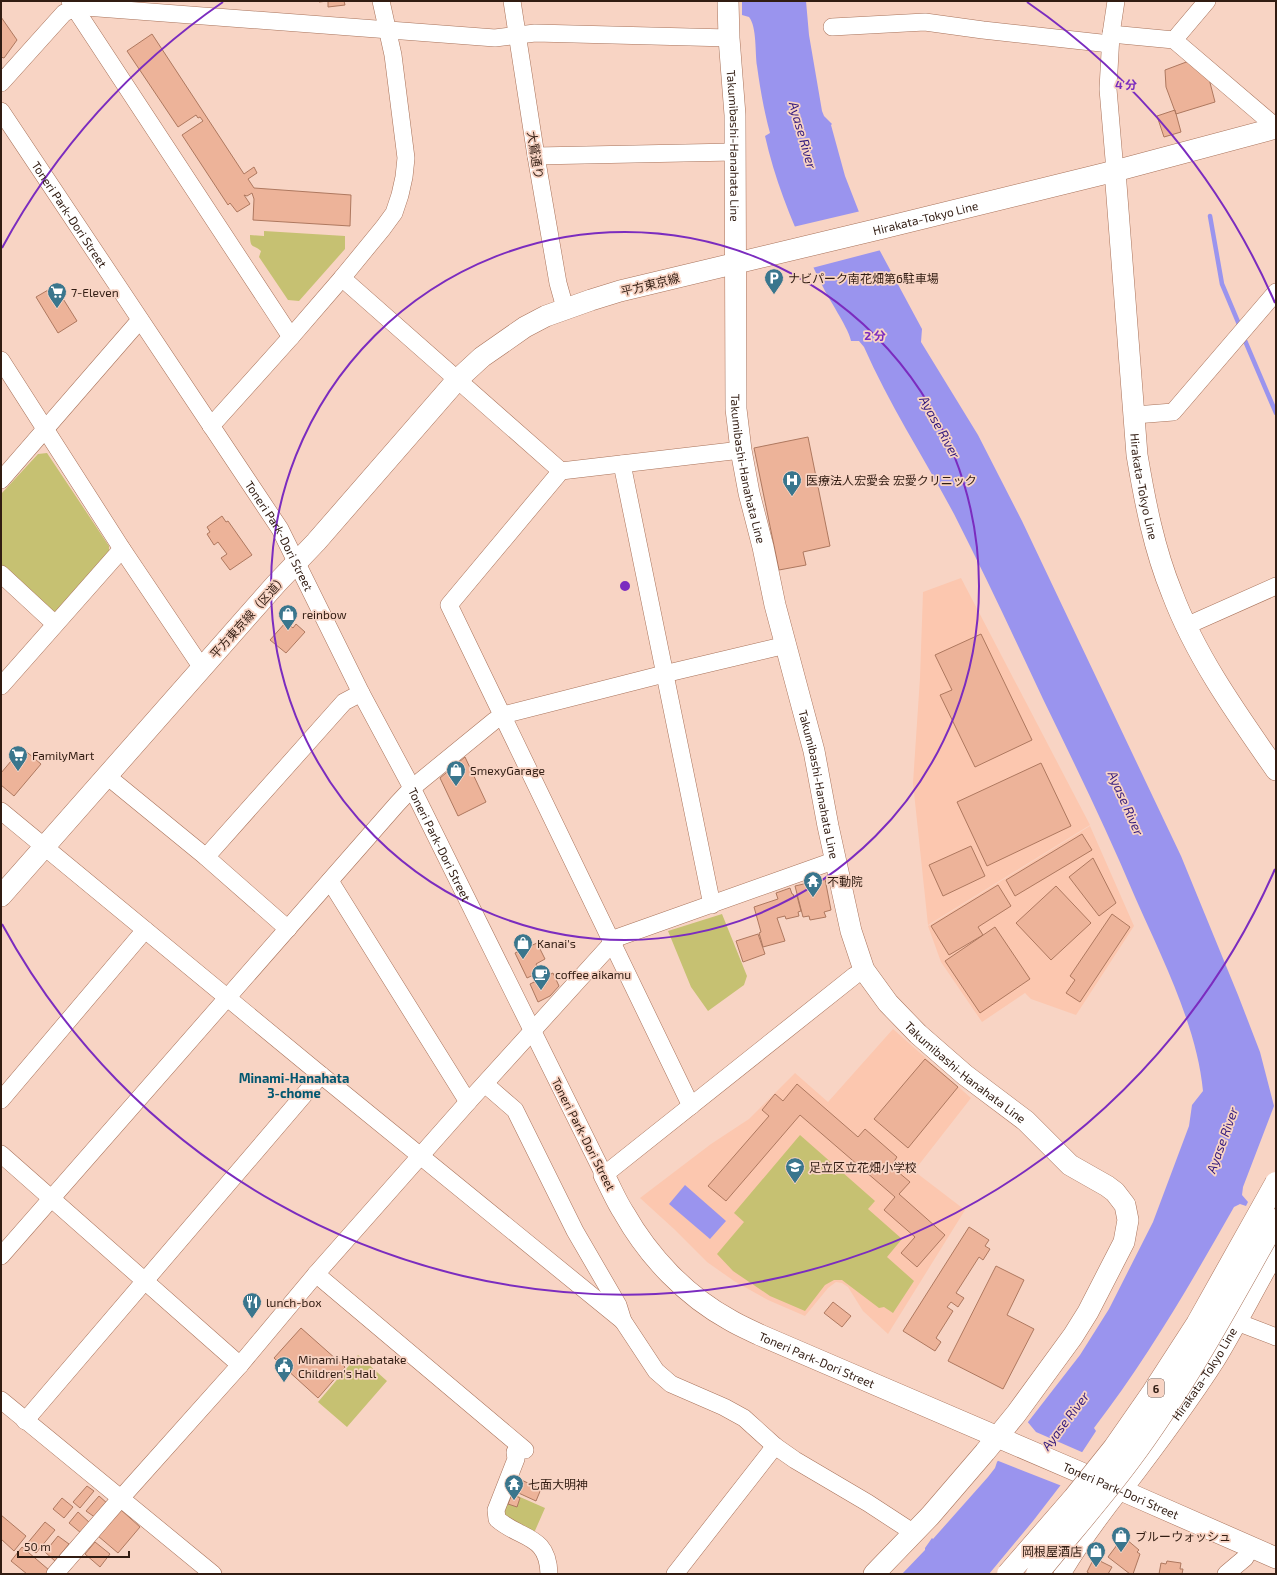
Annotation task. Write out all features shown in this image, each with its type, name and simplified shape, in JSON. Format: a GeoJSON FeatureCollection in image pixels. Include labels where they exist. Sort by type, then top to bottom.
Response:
{"type":"FeatureCollection","features":[{"type":"Feature","properties":{"kind":"highway","name":"6"},"geometry":{"type":"LineString","coordinates":[[1008,1574],[1074,1498],[1114,1448],[1153,1392],[1197,1324],[1276,1183]]}},
{"type":"Feature","properties":{"kind":"highway","name":"6"},"geometry":{"type":"LineString","coordinates":[[1037,1574],[1129,1462],[1169,1404],[1212,1334],[1276,1220]]}},
{"type":"Feature","properties":{"kind":"main road","name":"Takumibashi-Hanahata Line"},"geometry":{"type":"LineString","coordinates":[[728,1],[729,38],[735,115],[736,409],[741,450],[749,493],[786,645],[814,751],[827,821],[851,931],[864,970],[888,1003],[918,1034],[965,1075],[1026,1121],[1070,1165],[1115,1192],[1121,1198],[1127,1212],[1128,1228],[1124,1242],[1088,1312],[1040,1382],[1003,1440]]}},
{"type":"Feature","properties":{"kind":"main road","name":"Hirakata-Tokyo Line"},"geometry":{"type":"LineString","coordinates":[[736,264],[1115,171],[1276,127]]}},
{"type":"Feature","properties":{"kind":"main road","name":"Hirakata-Tokyo Line"},"geometry":{"type":"LineString","coordinates":[[1115,171],[1137,456],[1144,498],[1159,556],[1186,626],[1206,664],[1276,770]]}},
{"type":"Feature","properties":{"kind":"main road","name":"平方東京線"},"geometry":{"type":"LineString","coordinates":[[565,308],[620,291],[736,264]]}},
{"type":"Feature","properties":{"kind":"main road","name":"平方東京線（区道）"},"geometry":{"type":"LineString","coordinates":[[1,896],[202,668],[316,542],[457,380],[482,357],[520,330],[565,308]]}},
{"type":"Feature","properties":{"kind":"main road","name":"Toneri Park-Dori Street"},"geometry":{"type":"LineString","coordinates":[[604,1175],[624,1213],[654,1257],[667,1272],[687,1290],[730,1320],[760,1335],[1122,1490],[1251,1548],[1274,1553]]}},
{"type":"Feature","properties":{"kind":"main road","name":"Hirakata-Tokyo Line"},"geometry":{"type":"LineString","coordinates":[[1122,1490],[1191,1396],[1237,1322],[1276,1250]]}},
{"type":"Feature","properties":{"kind":"main road"},"geometry":{"type":"LineString","coordinates":[[874,1574],[1003,1440]]}},
{"type":"Feature","properties":{"kind":"street"},"geometry":{"type":"LineString","coordinates":[[211,426],[342,278],[383,228],[394,212],[400,195],[406,158],[393,55],[386,30],[381,1]]}},
{"type":"Feature","properties":{"kind":"street","name":"大鷲通り"},"geometry":{"type":"LineString","coordinates":[[512,1],[536,156],[558,283],[565,308]]}},
{"type":"Feature","properties":{"kind":"street"},"geometry":{"type":"LineString","coordinates":[[1115,171],[1108,89],[1110,39],[1116,1]]}},
{"type":"Feature","properties":{"kind":"street"},"geometry":{"type":"LineString","coordinates":[[1174,40],[1207,1]]}},
{"type":"Feature","properties":{"kind":"street"},"geometry":{"type":"LineString","coordinates":[[73,5],[291,337]]}},
{"type":"Feature","properties":{"kind":"street"},"geometry":{"type":"LineString","coordinates":[[1,83],[62,15],[73,5],[495,38],[535,33],[729,38]]}},
{"type":"Feature","properties":{"kind":"street"},"geometry":{"type":"LineString","coordinates":[[832,27],[925,22],[983,30],[1110,39],[1174,40],[1276,127]]}},
{"type":"Feature","properties":{"kind":"street","name":"Toneri Park-Dori Street"},"geometry":{"type":"LineString","coordinates":[[1,111],[280,528],[361,693],[412,788],[604,1175]]}},
{"type":"Feature","properties":{"kind":"street"},"geometry":{"type":"LineString","coordinates":[[536,156],[734,152]]}},
{"type":"Feature","properties":{"kind":"street"},"geometry":{"type":"LineString","coordinates":[[342,278],[562,471]]}},
{"type":"Feature","properties":{"kind":"street"},"geometry":{"type":"LineString","coordinates":[[1135,415],[1173,412],[1276,292]]}},
{"type":"Feature","properties":{"kind":"street"},"geometry":{"type":"LineString","coordinates":[[1,480],[140,320]]}},
{"type":"Feature","properties":{"kind":"street"},"geometry":{"type":"LineString","coordinates":[[1,360],[122,549],[202,668]]}},
{"type":"Feature","properties":{"kind":"street"},"geometry":{"type":"LineString","coordinates":[[691,1106],[449,605],[562,471],[741,450]]}},
{"type":"Feature","properties":{"kind":"street"},"geometry":{"type":"LineString","coordinates":[[622,464],[712,905]]}},
{"type":"Feature","properties":{"kind":"street"},"geometry":{"type":"LineString","coordinates":[[1,686],[122,549]]}},
{"type":"Feature","properties":{"kind":"street"},"geometry":{"type":"LineString","coordinates":[[1,574],[55,624]]}},
{"type":"Feature","properties":{"kind":"street"},"geometry":{"type":"LineString","coordinates":[[1186,626],[1276,586]]}},
{"type":"Feature","properties":{"kind":"street"},"geometry":{"type":"LineString","coordinates":[[1,1256],[412,788],[494,721],[503,715],[786,645]]}},
{"type":"Feature","properties":{"kind":"street"},"geometry":{"type":"LineString","coordinates":[[206,857],[344,702],[361,693]]}},
{"type":"Feature","properties":{"kind":"street"},"geometry":{"type":"LineString","coordinates":[[107,776],[206,857],[288,929]]}},
{"type":"Feature","properties":{"kind":"street"},"geometry":{"type":"LineString","coordinates":[[1,811],[321,1075],[623,1321]]}},
{"type":"Feature","properties":{"kind":"street"},"geometry":{"type":"LineString","coordinates":[[55,1574],[120,1498],[240,1365],[316,1274],[468,1102],[613,942],[619,937],[836,860]]}},
{"type":"Feature","properties":{"kind":"street"},"geometry":{"type":"LineString","coordinates":[[330,881],[468,1102]]}},
{"type":"Feature","properties":{"kind":"street"},"geometry":{"type":"LineString","coordinates":[[1,1100],[145,930]]}},
{"type":"Feature","properties":{"kind":"street"},"geometry":{"type":"LineString","coordinates":[[604,1175],[854,976],[864,970]]}},
{"type":"Feature","properties":{"kind":"street"},"geometry":{"type":"LineString","coordinates":[[25,1421],[321,1075]]}},
{"type":"Feature","properties":{"kind":"street"},"geometry":{"type":"LineString","coordinates":[[485,1084],[515,1110],[575,1231],[618,1305],[623,1321],[656,1371],[671,1384],[724,1407],[744,1418],[775,1446],[795,1460],[914,1533]]}},
{"type":"Feature","properties":{"kind":"street"},"geometry":{"type":"LineString","coordinates":[[1,1154],[240,1365]]}},
{"type":"Feature","properties":{"kind":"street"},"geometry":{"type":"LineString","coordinates":[[316,1274],[520,1451],[496,1510],[497,1519],[505,1526],[536,1541],[540,1545],[549,1563],[550,1574]]}},
{"type":"Feature","properties":{"kind":"street"},"geometry":{"type":"LineString","coordinates":[[1237,1322],[1276,1337]]}},
{"type":"Feature","properties":{"kind":"street"},"geometry":{"type":"LineString","coordinates":[[1,1400],[213,1574]]}},
{"type":"Feature","properties":{"kind":"street"},"geometry":{"type":"LineString","coordinates":[[675,1574],[775,1446]]}},
{"type":"Feature","properties":{"kind":"street"},"geometry":{"type":"LineString","coordinates":[[1062,1574],[1091,1527],[1122,1490]]}},
{"type":"Feature","properties":{"kind":"street"},"geometry":{"type":"LineString","coordinates":[[1226,1574],[1245,1558],[1251,1548]]}},
{"type":"Feature","properties":{"kind":"shaded area"},"geometry":{"type":"Polygon","coordinates":[[[264,231],[345,236],[345,249],[299,301],[288,300],[259,257],[261,251],[251,244],[250,235],[264,236],[264,231]]]}},
{"type":"Feature","properties":{"kind":"shaded area"},"geometry":{"type":"Polygon","coordinates":[[[47,453],[109,546],[109,552],[58,611],[50,611],[1,565],[1,494],[38,454],[47,453]]]}},
{"type":"Feature","properties":{"kind":"shaded area"},"geometry":{"type":"Polygon","coordinates":[[[961,578],[1090,825],[928,925],[913,783],[920,678],[923,592],[961,578]]]}},
{"type":"Feature","properties":{"kind":"shaded area"},"geometry":{"type":"Polygon","coordinates":[[[1090,826],[1134,926],[1076,1015],[1031,999],[1025,993],[982,1022],[941,962],[928,926],[1090,826]]]}},
{"type":"Feature","properties":{"kind":"shaded area"},"geometry":{"type":"Polygon","coordinates":[[[722,914],[747,976],[744,985],[708,1011],[691,987],[668,931],[722,914]]]}},
{"type":"Feature","properties":{"kind":"shaded area","name":"足立区立花畑小学校"},"geometry":{"type":"Polygon","coordinates":[[[893,1029],[971,1098],[914,1171],[965,1210],[888,1334],[863,1311],[848,1287],[842,1283],[836,1282],[828,1288],[805,1316],[768,1300],[734,1281],[707,1262],[640,1198],[711,1144],[749,1119],[795,1073],[828,1102],[893,1029]]]}},
{"type":"Feature","properties":{"kind":"shaded area"},"geometry":{"type":"Polygon","coordinates":[[[800,1135],[875,1201],[868,1209],[902,1239],[887,1257],[914,1281],[893,1313],[884,1307],[879,1308],[842,1280],[834,1280],[825,1285],[805,1311],[770,1296],[733,1271],[717,1254],[744,1222],[734,1213],[800,1135]]]}},
{"type":"Feature","properties":{"kind":"shaded area"},"geometry":{"type":"Polygon","coordinates":[[[358,1355],[387,1381],[347,1427],[318,1402],[358,1355]]]}},
{"type":"Feature","properties":{"kind":"shaded area"},"geometry":{"type":"Polygon","coordinates":[[[511,1493],[545,1508],[534,1533],[503,1516],[511,1493]]]}},
{"type":"Feature","properties":{"kind":"water","name":"Ayase River"},"geometry":{"type":"Polygon","coordinates":[[[742,1],[806,1],[809,35],[822,111],[824,116],[832,124],[831,125],[845,176],[859,212],[922,329],[921,342],[978,435],[1022,521],[1181,856],[1260,1052],[1274,1106],[1243,1187],[1242,1195],[1248,1202],[1246,1206],[1240,1204],[1234,1207],[1168,1320],[1132,1375],[1094,1428],[1096,1431],[1060,1486],[989,1574],[902,1574],[925,1550],[932,1538],[933,1539],[988,1477],[995,1468],[997,1462],[1080,1355],[1109,1309],[1153,1222],[1189,1126],[1192,1105],[1203,1091],[1194,1042],[1186,1017],[1166,967],[1079,773],[954,514],[896,410],[864,347],[859,341],[851,341],[850,336],[824,289],[798,234],[776,176],[765,136],[770,133],[759,83],[756,61],[755,33],[752,21],[749,17],[742,15],[742,1]]]}},
{"type":"Feature","properties":{"kind":"water"},"geometry":{"type":"Polygon","coordinates":[[[685,1185],[726,1221],[710,1239],[669,1204],[685,1185]]]}},
{"type":"Feature","properties":{"kind":"pier"},"geometry":{"type":"Polygon","coordinates":[[[861,211],[881,250],[812,268],[793,227],[861,211]]]}},
{"type":"Feature","properties":{"kind":"pier"},"geometry":{"type":"Polygon","coordinates":[[[1026,1420],[1036,1432],[1084,1453],[1062,1486],[996,1460],[1026,1420]]]}},
{"type":"Feature","properties":{"kind":"building"},"geometry":{"type":"Polygon","coordinates":[[[328,1],[344,1],[345,5],[328,7],[328,1]]]}},
{"type":"Feature","properties":{"kind":"building"},"geometry":{"type":"Polygon","coordinates":[[[1,17],[17,40],[4,58],[1,57],[1,17]]]}},
{"type":"Feature","properties":{"kind":"building"},"geometry":{"type":"Polygon","coordinates":[[[152,34],[244,174],[254,167],[257,173],[248,179],[254,188],[351,195],[350,226],[253,220],[254,199],[252,193],[247,196],[244,195],[250,204],[237,212],[230,203],[228,205],[182,135],[203,121],[196,115],[178,127],[127,51],[152,34]]]}},
{"type":"Feature","properties":{"kind":"building"},"geometry":{"type":"Polygon","coordinates":[[[1189,61],[1208,75],[1215,102],[1176,114],[1166,87],[1165,70],[1189,61]]]}},
{"type":"Feature","properties":{"kind":"building"},"geometry":{"type":"Polygon","coordinates":[[[1175,110],[1181,132],[1164,137],[1157,116],[1175,110]]]}},
{"type":"Feature","properties":{"kind":"building"},"geometry":{"type":"Polygon","coordinates":[[[55,286],[77,321],[58,333],[36,297],[55,286]]]}},
{"type":"Feature","properties":{"kind":"building","name":"医療法人宏愛会 宏愛クリニック"},"geometry":{"type":"Polygon","coordinates":[[[808,437],[830,546],[803,552],[806,565],[779,570],[754,448],[808,437]]]}},
{"type":"Feature","properties":{"kind":"building"},"geometry":{"type":"Polygon","coordinates":[[[222,516],[226,522],[228,521],[252,555],[230,570],[221,558],[227,554],[218,542],[214,545],[207,534],[210,532],[207,527],[222,516]]]}},
{"type":"Feature","properties":{"kind":"building"},"geometry":{"type":"Polygon","coordinates":[[[286,622],[293,628],[296,624],[305,632],[286,653],[270,640],[286,622]]]}},
{"type":"Feature","properties":{"kind":"building"},"geometry":{"type":"Polygon","coordinates":[[[981,634],[1032,740],[975,767],[940,695],[952,690],[935,655],[981,634]]]}},
{"type":"Feature","properties":{"kind":"building"},"geometry":{"type":"Polygon","coordinates":[[[22,748],[41,764],[14,796],[1,785],[1,773],[22,748]]]}},
{"type":"Feature","properties":{"kind":"building"},"geometry":{"type":"Polygon","coordinates":[[[465,757],[486,802],[458,816],[440,778],[465,757]]]}},
{"type":"Feature","properties":{"kind":"building"},"geometry":{"type":"Polygon","coordinates":[[[1041,763],[1071,826],[987,866],[957,802],[1041,763]]]}},
{"type":"Feature","properties":{"kind":"building"},"geometry":{"type":"Polygon","coordinates":[[[1082,834],[1092,850],[1015,896],[1006,880],[1082,834]]]}},
{"type":"Feature","properties":{"kind":"building"},"geometry":{"type":"Polygon","coordinates":[[[971,846],[985,876],[943,896],[929,865],[971,846]]]}},
{"type":"Feature","properties":{"kind":"building"},"geometry":{"type":"Polygon","coordinates":[[[1093,858],[1116,903],[1099,916],[1069,877],[1093,858]]]}},
{"type":"Feature","properties":{"kind":"building","name":"不動院"},"geometry":{"type":"Polygon","coordinates":[[[825,879],[831,910],[824,912],[826,917],[810,920],[809,916],[803,917],[795,886],[825,879]]]}},
{"type":"Feature","properties":{"kind":"building"},"geometry":{"type":"Polygon","coordinates":[[[998,885],[1011,906],[978,927],[983,935],[949,955],[931,926],[998,885]]]}},
{"type":"Feature","properties":{"kind":"building"},"geometry":{"type":"Polygon","coordinates":[[[1056,886],[1091,923],[1051,960],[1016,923],[1056,886]]]}},
{"type":"Feature","properties":{"kind":"building"},"geometry":{"type":"Polygon","coordinates":[[[790,888],[794,897],[797,896],[801,911],[798,912],[799,916],[786,919],[785,916],[777,918],[785,941],[763,947],[759,933],[761,932],[754,907],[778,899],[776,893],[790,888]]]}},
{"type":"Feature","properties":{"kind":"building"},"geometry":{"type":"Polygon","coordinates":[[[1112,914],[1130,927],[1080,1002],[1066,993],[1075,980],[1070,976],[1112,914]]]}},
{"type":"Feature","properties":{"kind":"building"},"geometry":{"type":"Polygon","coordinates":[[[995,927],[1030,979],[980,1013],[945,961],[995,927]]]}},
{"type":"Feature","properties":{"kind":"building"},"geometry":{"type":"Polygon","coordinates":[[[758,934],[765,954],[743,962],[736,941],[758,934]]]}},
{"type":"Feature","properties":{"kind":"building"},"geometry":{"type":"Polygon","coordinates":[[[537,943],[545,959],[536,964],[540,972],[527,978],[515,953],[537,943]]]}},
{"type":"Feature","properties":{"kind":"building"},"geometry":{"type":"Polygon","coordinates":[[[553,973],[559,986],[550,996],[538,1002],[530,984],[553,973]]]}},
{"type":"Feature","properties":{"kind":"building"},"geometry":{"type":"Polygon","coordinates":[[[925,1059],[958,1087],[908,1148],[874,1119],[925,1059]]]}},
{"type":"Feature","properties":{"kind":"building"},"geometry":{"type":"Polygon","coordinates":[[[797,1084],[858,1137],[865,1129],[897,1157],[891,1166],[910,1182],[899,1194],[945,1235],[917,1267],[901,1253],[915,1237],[884,1210],[895,1197],[800,1115],[726,1201],[708,1186],[769,1116],[762,1110],[775,1094],[783,1101],[797,1084]]]}},
{"type":"Feature","properties":{"kind":"building"},"geometry":{"type":"Polygon","coordinates":[[[969,1227],[989,1240],[985,1246],[990,1249],[983,1260],[979,1257],[956,1293],[964,1298],[958,1307],[951,1302],[947,1307],[953,1311],[936,1338],[941,1342],[935,1351],[903,1331],[969,1227]]]}},
{"type":"Feature","properties":{"kind":"building"},"geometry":{"type":"Polygon","coordinates":[[[996,1266],[1024,1280],[1007,1315],[1034,1329],[1003,1389],[948,1361],[996,1266]]]}},
{"type":"Feature","properties":{"kind":"building"},"geometry":{"type":"Polygon","coordinates":[[[833,1302],[851,1316],[842,1327],[824,1313],[833,1302]]]}},
{"type":"Feature","properties":{"kind":"building"},"geometry":{"type":"Polygon","coordinates":[[[301,1328],[345,1367],[318,1398],[274,1358],[301,1328]]]}},
{"type":"Feature","properties":{"kind":"building"},"geometry":{"type":"Polygon","coordinates":[[[517,1478],[541,1489],[536,1501],[512,1490],[517,1478]]]}},
{"type":"Feature","properties":{"kind":"building"},"geometry":{"type":"Polygon","coordinates":[[[87,1486],[94,1491],[80,1508],[73,1502],[87,1486]]]}},
{"type":"Feature","properties":{"kind":"building"},"geometry":{"type":"Polygon","coordinates":[[[512,1494],[520,1498],[517,1507],[508,1504],[512,1494]]]}},
{"type":"Feature","properties":{"kind":"building"},"geometry":{"type":"Polygon","coordinates":[[[99,1496],[108,1504],[96,1518],[86,1511],[99,1496]]]}},
{"type":"Feature","properties":{"kind":"building"},"geometry":{"type":"Polygon","coordinates":[[[62,1498],[73,1507],[64,1518],[53,1509],[62,1498]]]}},
{"type":"Feature","properties":{"kind":"building"},"geometry":{"type":"Polygon","coordinates":[[[120,1509],[140,1527],[118,1553],[98,1536],[120,1509]]]}},
{"type":"Feature","properties":{"kind":"building"},"geometry":{"type":"Polygon","coordinates":[[[78,1512],[90,1523],[81,1533],[69,1523],[78,1512]]]}},
{"type":"Feature","properties":{"kind":"building"},"geometry":{"type":"Polygon","coordinates":[[[1,1515],[26,1536],[14,1551],[1,1539],[1,1515]]]}},
{"type":"Feature","properties":{"kind":"building"},"geometry":{"type":"Polygon","coordinates":[[[45,1522],[55,1530],[36,1553],[26,1545],[45,1522]]]}},
{"type":"Feature","properties":{"kind":"building"},"geometry":{"type":"Polygon","coordinates":[[[58,1536],[69,1544],[55,1561],[45,1552],[58,1536]]]}},
{"type":"Feature","properties":{"kind":"building"},"geometry":{"type":"Polygon","coordinates":[[[1126,1539],[1139,1550],[1137,1552],[1140,1554],[1133,1574],[1130,1574],[1108,1557],[1120,1541],[1123,1543],[1126,1539]]]}},
{"type":"Feature","properties":{"kind":"building"},"geometry":{"type":"Polygon","coordinates":[[[95,1542],[110,1554],[100,1567],[85,1554],[95,1542]]]}},
{"type":"Feature","properties":{"kind":"building"},"geometry":{"type":"Polygon","coordinates":[[[22,1547],[49,1570],[46,1574],[27,1574],[11,1561],[22,1547]]]}},
{"type":"Feature","properties":{"kind":"building"},"geometry":{"type":"Polygon","coordinates":[[[1094,1558],[1112,1567],[1108,1574],[1090,1574],[1087,1572],[1094,1558]]]}},
{"type":"Feature","properties":{"kind":"building"},"geometry":{"type":"Polygon","coordinates":[[[1167,1561],[1181,1563],[1180,1569],[1183,1569],[1182,1574],[1159,1574],[1161,1563],[1166,1564],[1167,1561]]]}},
{"type":"Feature","properties":{"kind":"waterway"},"geometry":{"type":"LineString","coordinates":[[1210,216],[1222,284],[1241,329]]}},
{"type":"Feature","properties":{"kind":"waterway"},"geometry":{"type":"LineString","coordinates":[[1243,336],[1276,413]]}},
{"type":"Feature","properties":{"kind":"place","name":"ナビパーク南花畑第6駐車場"},"geometry":{"type":"Point","coordinates":[774,295]}},
{"type":"Feature","properties":{"kind":"place","name":"7-Eleven"},"geometry":{"type":"Point","coordinates":[57,309]}},
{"type":"Feature","properties":{"kind":"place","name":"医療法人宏愛会 宏愛クリニック"},"geometry":{"type":"Point","coordinates":[792,497]}},
{"type":"Feature","properties":{"kind":"place","name":"reinbow"},"geometry":{"type":"Point","coordinates":[288,631]}},
{"type":"Feature","properties":{"kind":"place","name":"FamilyMart"},"geometry":{"type":"Point","coordinates":[18,772]}},
{"type":"Feature","properties":{"kind":"place","name":"SmexyGarage"},"geometry":{"type":"Point","coordinates":[456,787]}},
{"type":"Feature","properties":{"kind":"place","name":"不動院"},"geometry":{"type":"Point","coordinates":[813,898]}},
{"type":"Feature","properties":{"kind":"place","name":"Kanai's"},"geometry":{"type":"Point","coordinates":[523,960]}},
{"type":"Feature","properties":{"kind":"place","name":"coffee aikamu"},"geometry":{"type":"Point","coordinates":[541,991]}},
{"type":"Feature","properties":{"kind":"place","name":"足立区立花畑小学校"},"geometry":{"type":"Point","coordinates":[795,1184]}},
{"type":"Feature","properties":{"kind":"place","name":"lunch-box"},"geometry":{"type":"Point","coordinates":[252,1319]}},
{"type":"Feature","properties":{"kind":"place","name":"Minami Hanabatake Children's Hall"},"geometry":{"type":"Point","coordinates":[284,1383]}},
{"type":"Feature","properties":{"kind":"place","name":"七面大明神"},"geometry":{"type":"Point","coordinates":[514,1501]}},
{"type":"Feature","properties":{"kind":"place","name":"ブルーウォッシュ"},"geometry":{"type":"Point","coordinates":[1121,1553]}},
{"type":"Feature","properties":{"kind":"place","name":"岡根屋酒店"},"geometry":{"type":"Point","coordinates":[1096,1568]}},
{"type":"Feature","properties":{"kind":"district","name":"Minami-Hanahata 3-chome"},"geometry":{"type":"Point","coordinates":[294,1086]}}]}
